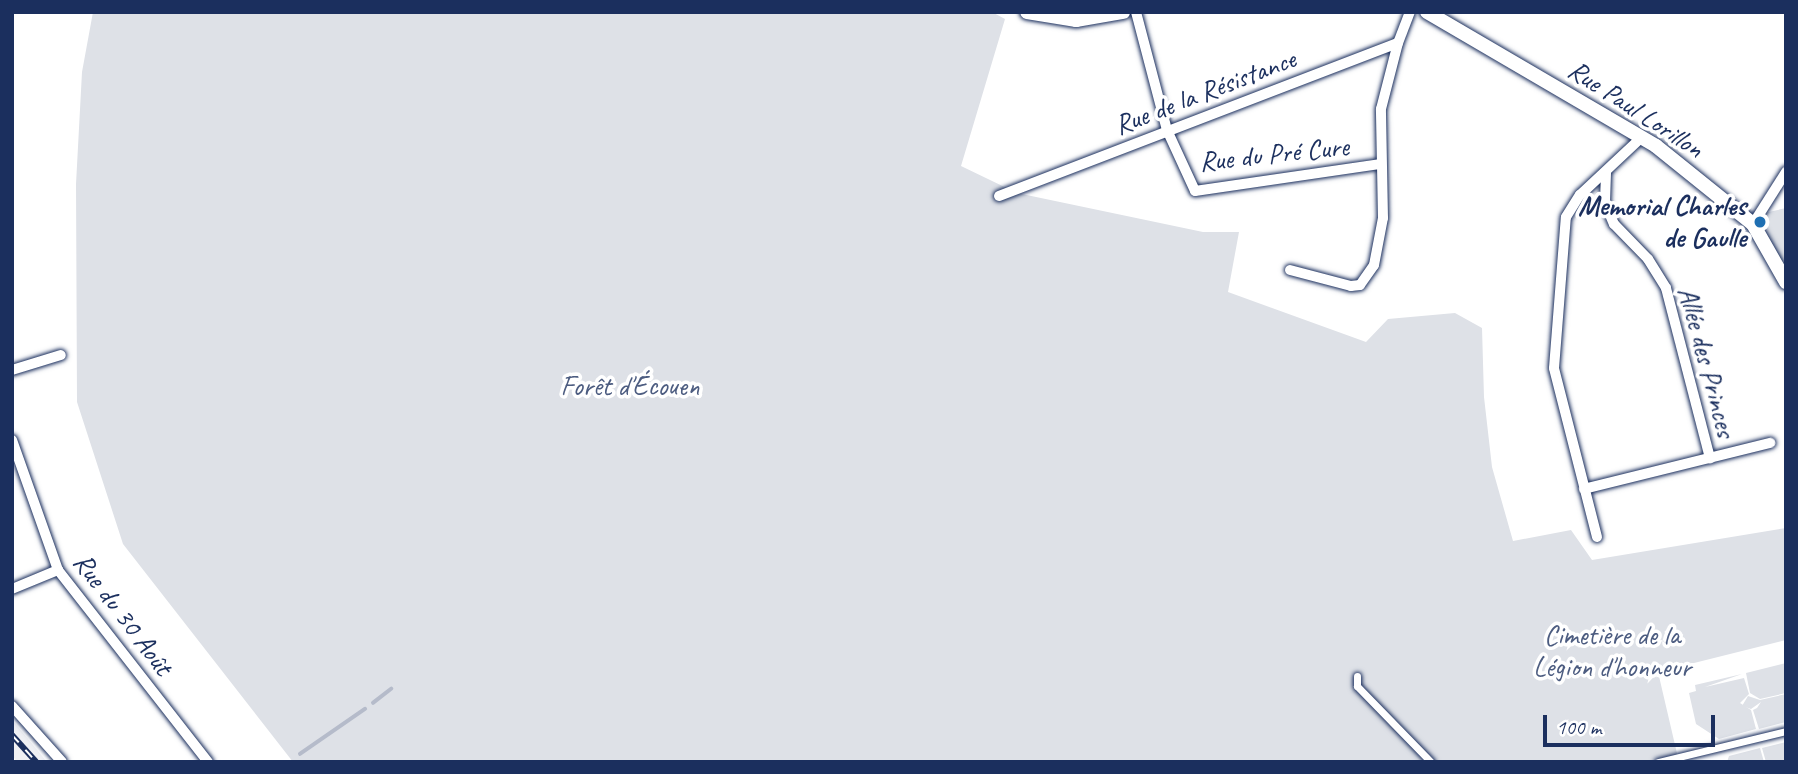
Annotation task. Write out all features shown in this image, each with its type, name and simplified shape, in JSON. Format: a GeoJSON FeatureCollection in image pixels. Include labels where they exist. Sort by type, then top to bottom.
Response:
{"type":"FeatureCollection","features":[{"type":"Feature","properties":{"kind":"main road"},"geometry":{"type":"LineString","coordinates":[[1027,12],[1094,16],[1124,12]]}},
{"type":"Feature","properties":{"kind":"main road","name":"Rue Paul Lorillon"},"geometry":{"type":"LineString","coordinates":[[1427,12],[1642,137],[1754,224],[1786,282]]}},
{"type":"Feature","properties":{"kind":"street"},"geometry":{"type":"LineString","coordinates":[[1136,12],[1167,130]]}},
{"type":"Feature","properties":{"kind":"street"},"geometry":{"type":"LineString","coordinates":[[1398,43],[1410,12]]}},
{"type":"Feature","properties":{"kind":"street","name":"Rue de la Résistance"},"geometry":{"type":"LineString","coordinates":[[999,197],[1398,43]]}},
{"type":"Feature","properties":{"kind":"street","name":"Rue du Pré Cure"},"geometry":{"type":"LineString","coordinates":[[1290,270],[1341,285],[1360,285],[1374,264],[1383,218],[1381,109],[1398,43]]}},
{"type":"Feature","properties":{"kind":"street","name":"Rue du Pré Cure"},"geometry":{"type":"LineString","coordinates":[[1167,130],[1195,191],[1381,164]]}},
{"type":"Feature","properties":{"kind":"street"},"geometry":{"type":"LineString","coordinates":[[1597,537],[1554,368],[1556,312],[1566,217],[1580,195],[1642,137]]}},
{"type":"Feature","properties":{"kind":"street"},"geometry":{"type":"LineString","coordinates":[[1754,224],[1786,172]]}},
{"type":"Feature","properties":{"kind":"street","name":"Allée des Princes"},"geometry":{"type":"LineString","coordinates":[[1606,173],[1605,203],[1614,224],[1648,258],[1667,288],[1710,458]]}},
{"type":"Feature","properties":{"kind":"street"},"geometry":{"type":"LineString","coordinates":[[12,370],[61,355]]}},
{"type":"Feature","properties":{"kind":"street","name":"Rue du 30 Août"},"geometry":{"type":"LineString","coordinates":[[12,440],[58,570],[208,762]]}},
{"type":"Feature","properties":{"kind":"street","name":"Allée des Princes"},"geometry":{"type":"LineString","coordinates":[[1584,489],[1770,443]]}},
{"type":"Feature","properties":{"kind":"street"},"geometry":{"type":"LineString","coordinates":[[12,589],[58,570]]}},
{"type":"Feature","properties":{"kind":"street"},"geometry":{"type":"LineString","coordinates":[[1357,676],[1357,686],[1431,762]]}},
{"type":"Feature","properties":{"kind":"street"},"geometry":{"type":"LineString","coordinates":[[12,706],[62,762]]}},
{"type":"Feature","properties":{"kind":"street"},"geometry":{"type":"LineString","coordinates":[[1658,762],[1786,731]]}},
{"type":"Feature","properties":{"kind":"shaded area"},"geometry":{"type":"Polygon","coordinates":[[[12,720],[47,762],[17,762],[12,755],[12,720]]]}},
{"type":"Feature","properties":{"kind":"green space","name":"Forêt d'Écouen"},"geometry":{"type":"Polygon","coordinates":[[[93,12],[992,12],[1005,19],[961,166],[1017,193],[1203,232],[1239,232],[1228,292],[1366,342],[1388,319],[1455,313],[1482,328],[1484,397],[1492,467],[1513,541],[1571,530],[1592,560],[1786,528],[1786,640],[1658,672],[1679,762],[293,762],[123,544],[77,402],[76,184],[82,72],[93,12]]]}},
{"type":"Feature","properties":{"kind":"green space"},"geometry":{"type":"Polygon","coordinates":[[[1786,208],[1786,269],[1760,234],[1760,214],[1786,208]]]}},
{"type":"Feature","properties":{"kind":"green space"},"geometry":{"type":"Polygon","coordinates":[[[1786,663],[1786,693],[1760,699],[1750,693],[1746,673],[1786,663]]]}},
{"type":"Feature","properties":{"kind":"green space"},"geometry":{"type":"Polygon","coordinates":[[[1742,674],[1705,687],[1744,678],[1749,694],[1740,703],[1751,710],[1756,729],[1719,739],[1696,724],[1689,693],[1696,691],[1695,685],[1742,674]]]}},
{"type":"Feature","properties":{"kind":"green space"},"geometry":{"type":"Polygon","coordinates":[[[1786,694],[1786,722],[1759,729],[1753,710],[1761,702],[1751,709],[1742,706],[1748,696],[1760,700],[1786,694]]]}},
{"type":"Feature","properties":{"kind":"green space"},"geometry":{"type":"Polygon","coordinates":[[[1786,742],[1786,762],[1766,762],[1762,748],[1786,742]]]}},
{"type":"Feature","properties":{"kind":"green space"},"geometry":{"type":"Polygon","coordinates":[[[1760,748],[1764,762],[1727,762],[1729,756],[1760,748]]]}},
{"type":"Feature","properties":{"kind":"waterway"},"geometry":{"type":"LineString","coordinates":[[373,703],[391,689]]}},
{"type":"Feature","properties":{"kind":"waterway"},"geometry":{"type":"LineString","coordinates":[[300,754],[365,709]]}},
{"type":"Feature","properties":{"kind":"railway"},"geometry":{"type":"LineString","coordinates":[[12,735],[36,762]]}},
{"type":"Feature","properties":{"kind":"place","name":"Memorial Charles de Gaulle"},"geometry":{"type":"Point","coordinates":[1760,222]}},
{"type":"Feature","properties":{"kind":"park label","name":"Cimetière de la Légion d'honneur"},"geometry":{"type":"Point","coordinates":[1612,651]}}]}
